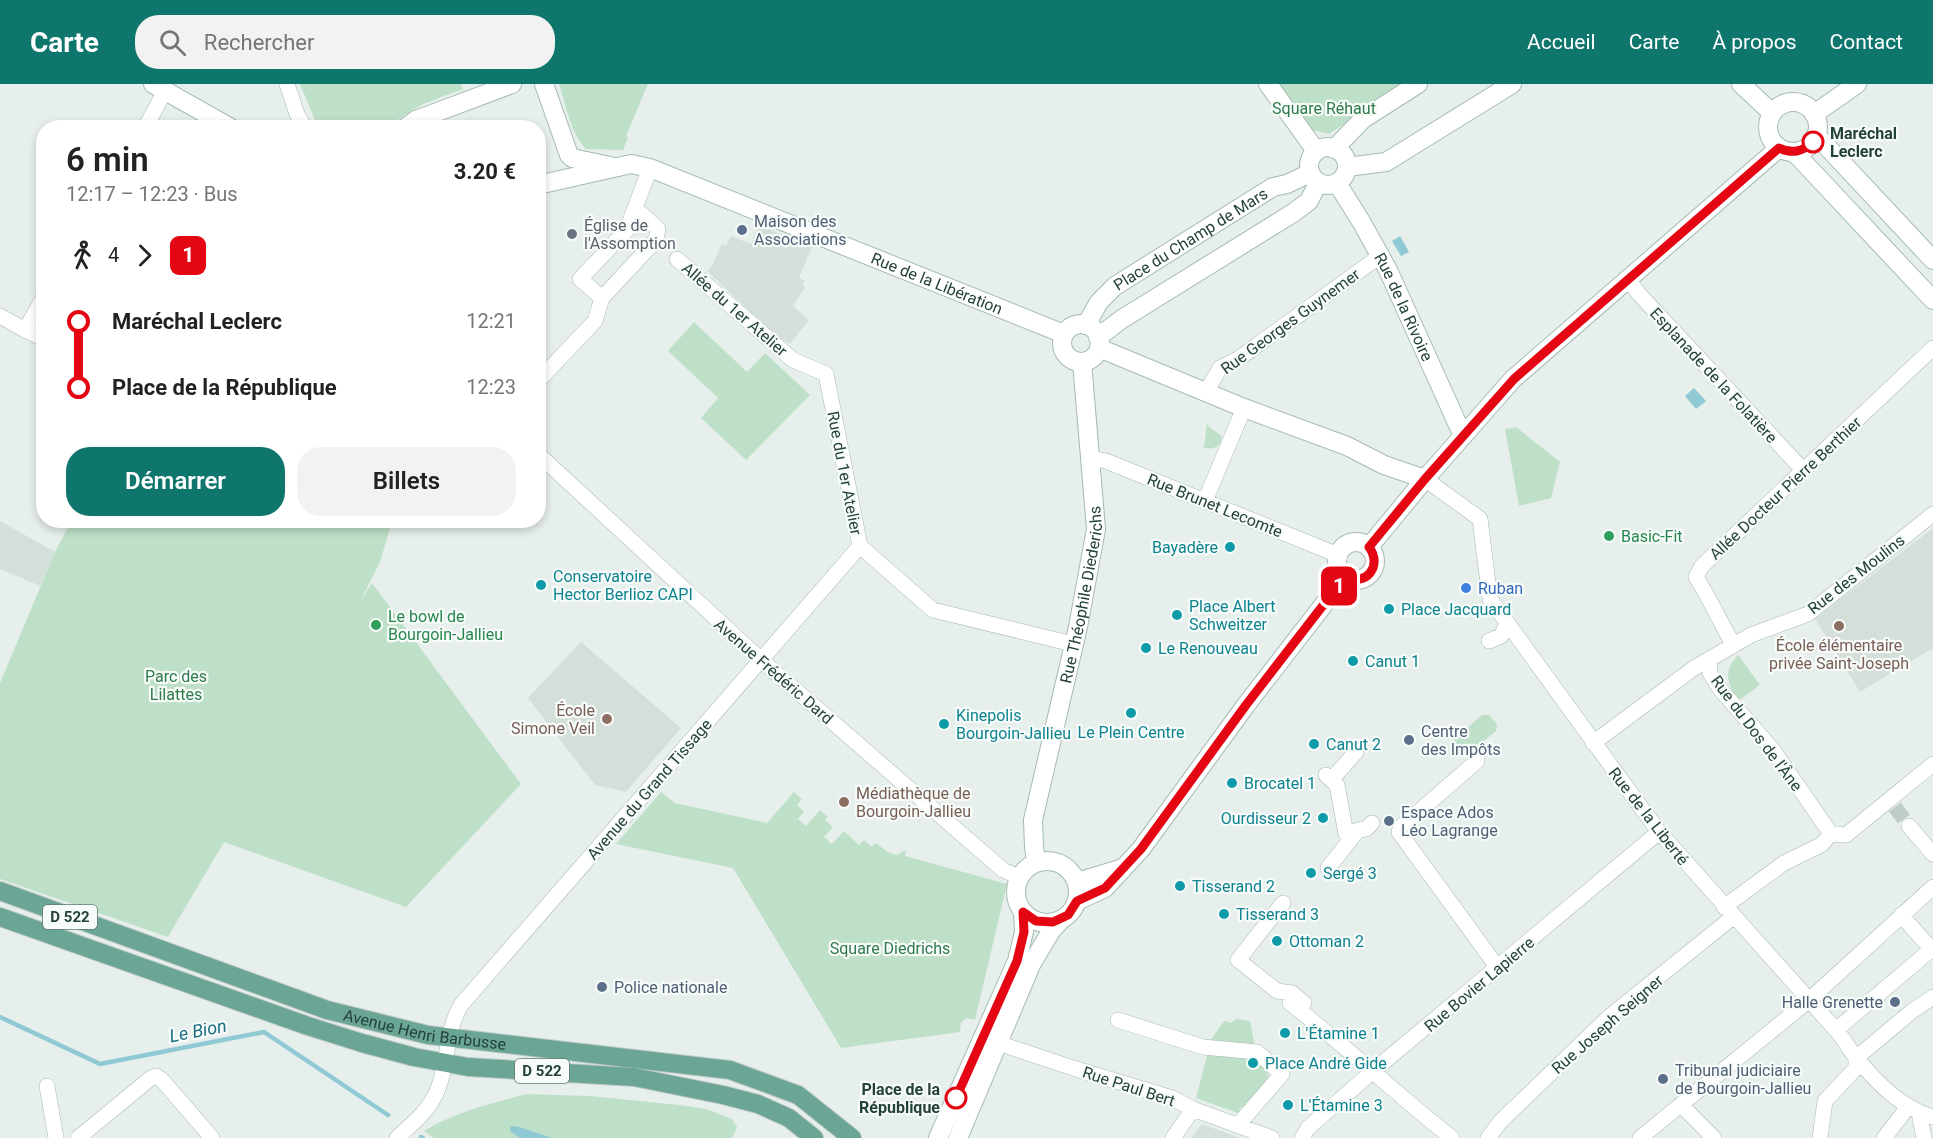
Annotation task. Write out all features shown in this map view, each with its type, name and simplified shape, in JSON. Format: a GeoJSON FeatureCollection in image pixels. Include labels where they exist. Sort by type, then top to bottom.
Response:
{"type":"FeatureCollection","features":[{"type":"Feature","properties":{"kind":"main road","name":"Avenue Henri Barbusse"},"geometry":{"type":"LineString","coordinates":[[0,891],[327,1010],[428,1035],[730,1070],[798,1095],[852,1136]]}},
{"type":"Feature","properties":{"kind":"main road","name":"Avenue Henri Barbusse"},"geometry":{"type":"LineString","coordinates":[[0,917],[36,932],[345,1039],[414,1057],[468,1067],[634,1077],[723,1095],[758,1104],[789,1118],[814,1138]]}},
{"type":"Feature","properties":{"kind":"street"},"geometry":{"type":"LineString","coordinates":[[287,84],[300,120]]}},
{"type":"Feature","properties":{"kind":"street"},"geometry":{"type":"LineString","coordinates":[[416,120],[512,84]]}},
{"type":"Feature","properties":{"kind":"street"},"geometry":{"type":"LineString","coordinates":[[544,84],[569,155],[572,158],[615,167]]}},
{"type":"Feature","properties":{"kind":"street"},"geometry":{"type":"LineString","coordinates":[[1268,84],[1325,150],[1343,156],[1347,167],[1345,173],[1337,183],[1324,185],[1314,178],[1310,159],[1325,150],[1363,120],[1418,84]]}},
{"type":"Feature","properties":{"kind":"street"},"geometry":{"type":"LineString","coordinates":[[1347,167],[1386,162],[1512,84]]}},
{"type":"Feature","properties":{"kind":"street"},"geometry":{"type":"LineString","coordinates":[[1741,84],[1775,110]]}},
{"type":"Feature","properties":{"kind":"street"},"geometry":{"type":"LineString","coordinates":[[1755,84],[1775,110]]}},
{"type":"Feature","properties":{"kind":"street"},"geometry":{"type":"LineString","coordinates":[[1814,114],[1857,84]]}},
{"type":"Feature","properties":{"kind":"street"},"geometry":{"type":"LineString","coordinates":[[148,120],[159,88],[217,120]]}},
{"type":"Feature","properties":{"kind":"street"},"geometry":{"type":"LineString","coordinates":[[1369,547],[1462,436],[1514,379],[1627,278],[1787,150],[1808,147],[1816,135],[1817,122],[1814,114],[1803,104],[1795,102],[1775,110],[1768,128],[1773,142],[1787,150],[1933,300]]}},
{"type":"Feature","properties":{"kind":"street"},"geometry":{"type":"LineString","coordinates":[[1816,135],[1933,260]]}},
{"type":"Feature","properties":{"kind":"street"},"geometry":{"type":"LineString","coordinates":[[560,180],[572,158]]}},
{"type":"Feature","properties":{"kind":"street","name":"Rue de la Libération"},"geometry":{"type":"LineString","coordinates":[[546,183],[631,164],[650,168],[1064,334]]}},
{"type":"Feature","properties":{"kind":"street"},"geometry":{"type":"LineString","coordinates":[[628,228],[650,168]]}},
{"type":"Feature","properties":{"kind":"street","name":"Place du Champ de Mars"},"geometry":{"type":"LineString","coordinates":[[1314,178],[1309,201],[1293,213],[1094,337],[1099,302],[1115,286],[1273,187],[1314,178]]}},
{"type":"Feature","properties":{"kind":"street","name":"Rue de la Rivoire"},"geometry":{"type":"LineString","coordinates":[[1337,183],[1380,256],[1407,309],[1462,436]]}},
{"type":"Feature","properties":{"kind":"street"},"geometry":{"type":"LineString","coordinates":[[1860,223],[1880,204]]}},
{"type":"Feature","properties":{"kind":"street"},"geometry":{"type":"LineString","coordinates":[[546,373],[595,321],[602,298],[657,240],[658,229],[642,214],[580,279],[602,298]]}},
{"type":"Feature","properties":{"kind":"street","name":"Rue Georges Guynemer"},"geometry":{"type":"LineString","coordinates":[[1206,392],[1220,368],[1238,359],[1380,256]]}},
{"type":"Feature","properties":{"kind":"street","name":"Allée du 1er Atelier"},"geometry":{"type":"LineString","coordinates":[[677,259],[793,360],[826,374]]}},
{"type":"Feature","properties":{"kind":"street","name":"Esplanade de la Folatière"},"geometry":{"type":"LineString","coordinates":[[1627,278],[1639,294],[1803,470]]}},
{"type":"Feature","properties":{"kind":"street"},"geometry":{"type":"LineString","coordinates":[[25,330],[36,311]]}},
{"type":"Feature","properties":{"kind":"street"},"geometry":{"type":"LineString","coordinates":[[0,316],[36,335]]}},
{"type":"Feature","properties":{"kind":"street"},"geometry":{"type":"LineString","coordinates":[[1094,337],[1095,355],[1089,360],[1074,361],[1063,350],[1064,334],[1073,326],[1206,392],[1347,446],[1384,465],[1425,479]]}},
{"type":"Feature","properties":{"kind":"street","name":"Allée Docteur Pierre Berthier"},"geometry":{"type":"LineString","coordinates":[[1733,644],[1709,596],[1696,577],[1702,566],[1933,348]]}},
{"type":"Feature","properties":{"kind":"street","name":"Rue Théophile Diederichs"},"geometry":{"type":"LineString","coordinates":[[1036,861],[1033,820],[1073,644],[1096,529],[1082,362]]}},
{"type":"Feature","properties":{"kind":"street","name":"Rue du 1er Atelier"},"geometry":{"type":"LineString","coordinates":[[826,374],[860,546],[933,610],[1073,644]]}},
{"type":"Feature","properties":{"kind":"street"},"geometry":{"type":"LineString","coordinates":[[1204,501],[1244,408]]}},
{"type":"Feature","properties":{"kind":"street","name":"Rue Brunet Lecomte"},"geometry":{"type":"LineString","coordinates":[[1090,458],[1107,461],[1338,555]]}},
{"type":"Feature","properties":{"kind":"street","name":"Avenue Frédéric Dard"},"geometry":{"type":"LineString","coordinates":[[546,461],[761,660],[1003,870],[1018,877]]}},
{"type":"Feature","properties":{"kind":"street","name":"Rue de la Liberté"},"geometry":{"type":"LineString","coordinates":[[1425,479],[1480,519],[1490,599],[1659,832],[1836,1030],[1856,1059],[1891,1094],[1920,1112]]}},
{"type":"Feature","properties":{"kind":"street","name":"Rue des Moulins"},"geometry":{"type":"LineString","coordinates":[[1593,743],[1694,668],[1733,644],[1808,614],[1933,514]]}},
{"type":"Feature","properties":{"kind":"street"},"geometry":{"type":"LineString","coordinates":[[1351,543],[1364,544],[1369,547],[1375,558],[1375,565],[1368,576],[1357,580],[1345,577],[1338,567],[1338,555],[1341,550],[1351,543]]}},
{"type":"Feature","properties":{"kind":"street","name":"Avenue du Grand Tissage"},"geometry":{"type":"LineString","coordinates":[[397,1138],[430,1105],[438,1088],[446,1062],[449,1038],[461,1005],[860,546]]}},
{"type":"Feature","properties":{"kind":"street"},"geometry":{"type":"LineString","coordinates":[[1077,901],[1077,882],[1065,866],[1047,860],[1036,861],[1023,870],[1018,877],[1016,898],[1023,912],[1029,918],[1044,923],[1060,920],[1068,915],[1077,901],[1105,888],[1141,849],[1246,705],[1345,577]]}},
{"type":"Feature","properties":{"kind":"street"},"geometry":{"type":"LineString","coordinates":[[1489,641],[1501,636],[1507,624]]}},
{"type":"Feature","properties":{"kind":"street","name":"Rue du Dos de l'Âne"},"geometry":{"type":"LineString","coordinates":[[1709,659],[1710,673],[1720,689],[1773,750],[1831,834]]}},
{"type":"Feature","properties":{"kind":"street"},"geometry":{"type":"LineString","coordinates":[[1356,752],[1329,777],[1337,785],[1346,834],[1366,829],[1372,823]]}},
{"type":"Feature","properties":{"kind":"street"},"geometry":{"type":"LineString","coordinates":[[1477,761],[1401,827],[1399,832],[1501,966]]}},
{"type":"Feature","properties":{"kind":"street","name":"Rue Joseph Seigner"},"geometry":{"type":"LineString","coordinates":[[1488,1138],[1500,1122],[1610,1016],[1784,863],[1821,844],[1831,834],[1846,835],[1892,804],[1933,764]]}},
{"type":"Feature","properties":{"kind":"street"},"geometry":{"type":"LineString","coordinates":[[1909,826],[1933,854]]}},
{"type":"Feature","properties":{"kind":"street"},"geometry":{"type":"LineString","coordinates":[[1328,868],[1358,830]]}},
{"type":"Feature","properties":{"kind":"street","name":"Rue Bovier Lapierre"},"geometry":{"type":"LineString","coordinates":[[1302,1138],[1308,1128],[1373,1071],[1659,832]]}},
{"type":"Feature","properties":{"kind":"street"},"geometry":{"type":"LineString","coordinates":[[1077,882],[1124,868]]}},
{"type":"Feature","properties":{"kind":"street"},"geometry":{"type":"LineString","coordinates":[[1640,1138],[1808,1001],[1933,886]]}},
{"type":"Feature","properties":{"kind":"street"},"geometry":{"type":"LineString","coordinates":[[1283,903],[1238,960],[1277,991],[1292,993],[1311,1009]]}},
{"type":"Feature","properties":{"kind":"street"},"geometry":{"type":"LineString","coordinates":[[958,1138],[1017,961],[1024,932],[1023,912]]}},
{"type":"Feature","properties":{"kind":"street"},"geometry":{"type":"LineString","coordinates":[[1836,1030],[1932,950],[1901,915]]}},
{"type":"Feature","properties":{"kind":"street"},"geometry":{"type":"LineString","coordinates":[[936,1135],[991,1041],[1031,965],[1060,920]]}},
{"type":"Feature","properties":{"kind":"street"},"geometry":{"type":"LineString","coordinates":[[1820,1138],[1825,1101],[1856,1068],[1856,1059],[1911,1012],[1933,997]]}},
{"type":"Feature","properties":{"kind":"street"},"geometry":{"type":"LineString","coordinates":[[1290,1003],[1339,1041],[1445,1136]]}},
{"type":"Feature","properties":{"kind":"street"},"geometry":{"type":"LineString","coordinates":[[1118,1020],[1203,1047],[1257,1052],[1282,1074],[1238,1125]]}},
{"type":"Feature","properties":{"kind":"street","name":"Rue Paul Bert"},"geometry":{"type":"LineString","coordinates":[[991,1041],[1172,1098],[1193,1109],[1272,1138]]}},
{"type":"Feature","properties":{"kind":"street"},"geometry":{"type":"LineString","coordinates":[[78,1138],[156,1076],[212,1138]]}},
{"type":"Feature","properties":{"kind":"street"},"geometry":{"type":"LineString","coordinates":[[47,1086],[56,1138]]}},
{"type":"Feature","properties":{"kind":"street"},"geometry":{"type":"LineString","coordinates":[[1682,1106],[1714,1138]]}},
{"type":"Feature","properties":{"kind":"street"},"geometry":{"type":"LineString","coordinates":[[1173,1138],[1193,1109]]}},
{"type":"Feature","properties":{"kind":"street"},"geometry":{"type":"LineString","coordinates":[[1884,1138],[1920,1112],[1924,1138]]}},
{"type":"Feature","properties":{"kind":"shaded area"},"geometry":{"type":"Polygon","coordinates":[[[759,225],[812,247],[799,278],[805,281],[802,285],[805,287],[793,306],[809,320],[790,344],[774,334],[707,271],[712,266],[722,244],[726,246],[731,236],[751,244],[759,225]]]}},
{"type":"Feature","properties":{"kind":"shaded area"},"geometry":{"type":"Polygon","coordinates":[[[0,521],[55,552],[40,586],[0,569],[0,521]]]}},
{"type":"Feature","properties":{"kind":"shaded area"},"geometry":{"type":"Polygon","coordinates":[[[1933,528],[1933,648],[1860,692],[1815,619],[1933,528]]]}},
{"type":"Feature","properties":{"kind":"shaded area","name":"École Simone Veil"},"geometry":{"type":"Polygon","coordinates":[[[581,642],[681,728],[626,792],[595,785],[528,698],[581,642]]]}},
{"type":"Feature","properties":{"kind":"shaded area"},"geometry":{"type":"Polygon","coordinates":[[[1202,1124],[1240,1138],[1191,1138],[1202,1124]]]}},
{"type":"Feature","properties":{"kind":"green space"},"geometry":{"type":"Polygon","coordinates":[[[300,84],[461,84],[463,89],[423,104],[397,120],[315,120],[300,84]]]}},
{"type":"Feature","properties":{"kind":"green space"},"geometry":{"type":"Polygon","coordinates":[[[559,84],[648,84],[626,136],[628,138],[623,150],[586,149],[572,126],[559,84]]]}},
{"type":"Feature","properties":{"kind":"green space","name":"Square Réhaut"},"geometry":{"type":"Polygon","coordinates":[[[1275,84],[1405,84],[1329,134],[1308,129],[1275,84]]]}},
{"type":"Feature","properties":{"kind":"green space"},"geometry":{"type":"Polygon","coordinates":[[[694,322],[747,372],[765,353],[810,395],[746,460],[701,418],[718,398],[668,351],[694,322]]]}},
{"type":"Feature","properties":{"kind":"green space"},"geometry":{"type":"Polygon","coordinates":[[[1207,423],[1222,436],[1219,445],[1214,448],[1204,448],[1207,423]]]}},
{"type":"Feature","properties":{"kind":"green space"},"geometry":{"type":"Polygon","coordinates":[[[1516,427],[1560,462],[1551,498],[1519,506],[1505,429],[1516,427]]]}},
{"type":"Feature","properties":{"kind":"green space","name":"Parc des Lilattes"},"geometry":{"type":"Polygon","coordinates":[[[68,528],[390,528],[380,562],[359,604],[372,583],[521,784],[406,907],[224,842],[168,937],[0,879],[0,683],[55,552],[68,528]]]}},
{"type":"Feature","properties":{"kind":"green space"},"geometry":{"type":"Polygon","coordinates":[[[1738,655],[1760,685],[1738,701],[1728,678],[1728,672],[1738,655]]]}},
{"type":"Feature","properties":{"kind":"green space"},"geometry":{"type":"Polygon","coordinates":[[[1482,715],[1489,715],[1497,724],[1496,731],[1467,755],[1460,756],[1453,747],[1454,740],[1482,715]]]}},
{"type":"Feature","properties":{"kind":"green space","name":"Square Diedrichs"},"geometry":{"type":"Polygon","coordinates":[[[661,792],[675,803],[767,823],[794,792],[802,799],[797,805],[804,812],[798,819],[806,826],[820,810],[828,817],[825,820],[833,827],[824,837],[832,844],[844,831],[859,845],[864,840],[872,847],[875,843],[892,854],[897,855],[906,851],[905,856],[1007,884],[975,1020],[967,1018],[961,1022],[960,1032],[841,1048],[733,868],[616,844],[661,792]]]}},
{"type":"Feature","properties":{"kind":"green space","name":"Place André Gide"},"geometry":{"type":"Polygon","coordinates":[[[1236,1019],[1250,1021],[1255,1047],[1267,1067],[1269,1082],[1246,1110],[1241,1107],[1238,1113],[1196,1098],[1210,1041],[1224,1021],[1231,1023],[1236,1019]]]}},
{"type":"Feature","properties":{"kind":"green space"},"geometry":{"type":"Polygon","coordinates":[[[526,1094],[590,1096],[706,1109],[732,1119],[737,1127],[732,1138],[434,1138],[424,1131],[461,1113],[526,1094]]]}},
{"type":"Feature","properties":{"kind":"water"},"geometry":{"type":"Polygon","coordinates":[[[1400,236],[1409,252],[1401,256],[1392,241],[1400,236]]]}},
{"type":"Feature","properties":{"kind":"water"},"geometry":{"type":"Polygon","coordinates":[[[1694,388],[1706,401],[1696,409],[1685,396],[1694,388]]]}},
{"type":"Feature","properties":{"kind":"water"},"geometry":{"type":"Polygon","coordinates":[[[510,1127],[552,1138],[520,1138],[510,1131],[510,1127]]]}},
{"type":"Feature","properties":{"kind":"waterway","name":"Le Bion"},"geometry":{"type":"LineString","coordinates":[[0,1017],[100,1064],[264,1032],[388,1115]]}},
{"type":"Feature","properties":{"kind":"tunnel"},"geometry":{"type":"LineString","coordinates":[[1895,807],[1909,826]]}},
{"type":"Feature","properties":{"kind":"bus line","name":"1"},"geometry":{"type":"LineString","coordinates":[[956,1098],[971,1069],[1017,961],[1024,932],[1023,912],[1029,918],[1044,923],[1060,920],[1068,915],[1077,901],[1105,888],[1141,849],[1246,705],[1345,577],[1351,580],[1363,579],[1372,571],[1375,558],[1369,547],[1374,540],[1501,392],[1539,355],[1772,153],[1779,148],[1794,152],[1802,150],[1813,142]]}},
{"type":"Feature","properties":{"kind":"place","name":"Maréchal Leclerc"},"geometry":{"type":"Point","coordinates":[1813,142]}},
{"type":"Feature","properties":{"kind":"place","name":"Maison des Associations"},"geometry":{"type":"Point","coordinates":[742,230]}},
{"type":"Feature","properties":{"kind":"place","name":"Église de l'Assomption"},"geometry":{"type":"Point","coordinates":[572,234]}},
{"type":"Feature","properties":{"kind":"place","name":"Basic-Fit"},"geometry":{"type":"Point","coordinates":[1609,536]}},
{"type":"Feature","properties":{"kind":"place","name":"Bayadère"},"geometry":{"type":"Point","coordinates":[1230,547]}},
{"type":"Feature","properties":{"kind":"place","name":"Conservatoire Hector Berlioz CAPI"},"geometry":{"type":"Point","coordinates":[541,585]}},
{"type":"Feature","properties":{"kind":"place","name":"Ruban"},"geometry":{"type":"Point","coordinates":[1466,588]}},
{"type":"Feature","properties":{"kind":"place","name":"Place Jacquard"},"geometry":{"type":"Point","coordinates":[1389,609]}},
{"type":"Feature","properties":{"kind":"place","name":"Place Albert Schweitzer"},"geometry":{"type":"Point","coordinates":[1177,615]}},
{"type":"Feature","properties":{"kind":"place","name":"Le bowl de Bourgoin-Jallieu"},"geometry":{"type":"Point","coordinates":[376,625]}},
{"type":"Feature","properties":{"kind":"place","name":"École élémentaire privée Saint-Joseph"},"geometry":{"type":"Point","coordinates":[1839,626]}},
{"type":"Feature","properties":{"kind":"place","name":"Le Renouveau"},"geometry":{"type":"Point","coordinates":[1146,648]}},
{"type":"Feature","properties":{"kind":"place","name":"Canut 1"},"geometry":{"type":"Point","coordinates":[1353,661]}},
{"type":"Feature","properties":{"kind":"place","name":"Le Plein Centre"},"geometry":{"type":"Point","coordinates":[1131,713]}},
{"type":"Feature","properties":{"kind":"place","name":"École Simone Veil"},"geometry":{"type":"Point","coordinates":[607,719]}},
{"type":"Feature","properties":{"kind":"place","name":"Kinepolis Bourgoin-Jallieu"},"geometry":{"type":"Point","coordinates":[944,724]}},
{"type":"Feature","properties":{"kind":"place","name":"Centre des Impôts"},"geometry":{"type":"Point","coordinates":[1409,740]}},
{"type":"Feature","properties":{"kind":"place","name":"Canut 2"},"geometry":{"type":"Point","coordinates":[1314,744]}},
{"type":"Feature","properties":{"kind":"place","name":"Brocatel 1"},"geometry":{"type":"Point","coordinates":[1232,783]}},
{"type":"Feature","properties":{"kind":"place","name":"Médiathèque de Bourgoin-Jallieu"},"geometry":{"type":"Point","coordinates":[844,802]}},
{"type":"Feature","properties":{"kind":"place","name":"Ourdisseur 2"},"geometry":{"type":"Point","coordinates":[1323,818]}},
{"type":"Feature","properties":{"kind":"place","name":"Espace Ados Léo Lagrange"},"geometry":{"type":"Point","coordinates":[1389,821]}},
{"type":"Feature","properties":{"kind":"place","name":"Sergé 3"},"geometry":{"type":"Point","coordinates":[1311,873]}},
{"type":"Feature","properties":{"kind":"place","name":"Tisserand 2"},"geometry":{"type":"Point","coordinates":[1180,886]}},
{"type":"Feature","properties":{"kind":"place","name":"Tisserand 3"},"geometry":{"type":"Point","coordinates":[1224,914]}},
{"type":"Feature","properties":{"kind":"place","name":"Ottoman 2"},"geometry":{"type":"Point","coordinates":[1277,941]}},
{"type":"Feature","properties":{"kind":"place","name":"Police nationale"},"geometry":{"type":"Point","coordinates":[602,987]}},
{"type":"Feature","properties":{"kind":"place","name":"Halle Grenette"},"geometry":{"type":"Point","coordinates":[1895,1002]}},
{"type":"Feature","properties":{"kind":"place","name":"L'Étamine 1"},"geometry":{"type":"Point","coordinates":[1285,1033]}},
{"type":"Feature","properties":{"kind":"place","name":"Place André Gide"},"geometry":{"type":"Point","coordinates":[1253,1063]}},
{"type":"Feature","properties":{"kind":"place","name":"Tribunal judiciaire de Bourgoin-Jallieu"},"geometry":{"type":"Point","coordinates":[1663,1079]}},
{"type":"Feature","properties":{"kind":"place","name":"Place de la République"},"geometry":{"type":"Point","coordinates":[956,1098]}},
{"type":"Feature","properties":{"kind":"place","name":"L'Étamine 3"},"geometry":{"type":"Point","coordinates":[1288,1105]}}]}
